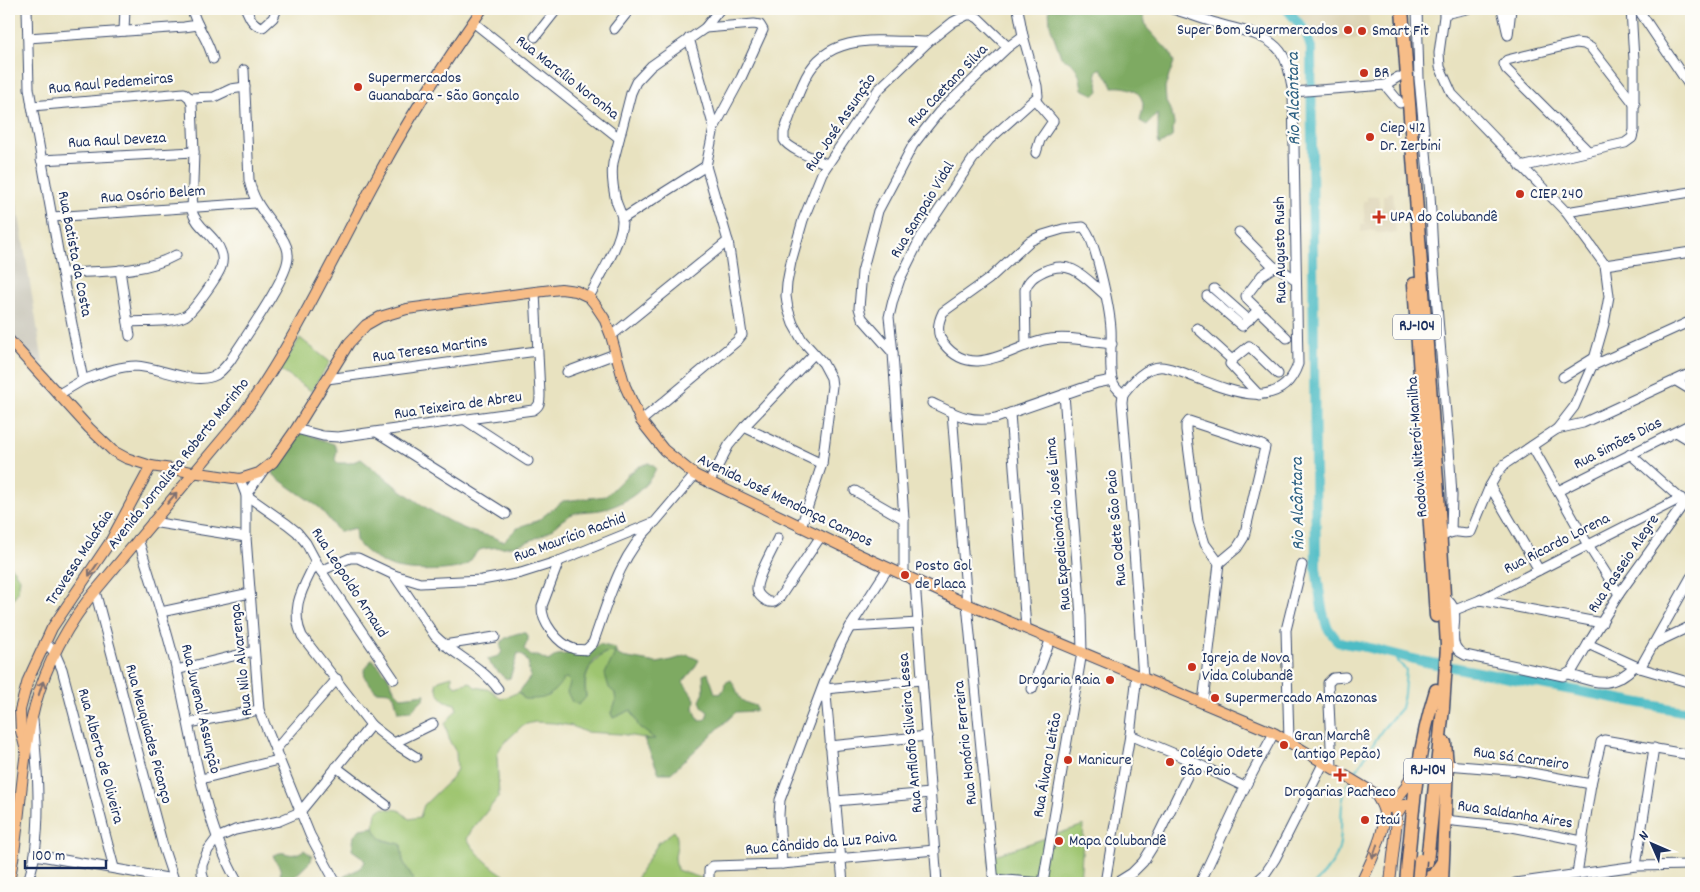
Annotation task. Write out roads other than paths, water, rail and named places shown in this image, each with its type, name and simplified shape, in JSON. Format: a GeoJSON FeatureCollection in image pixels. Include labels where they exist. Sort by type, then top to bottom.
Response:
{"type":"FeatureCollection","features":[{"type":"Feature","properties":{"kind":"highway","name":"Rodovia Niterói-Manilha"},"geometry":{"type":"LineString","coordinates":[[1394,9],[1400,103],[1447,646]]}},
{"type":"Feature","properties":{"kind":"highway","name":"Rodovia Niterói-Manilha"},"geometry":{"type":"LineString","coordinates":[[1402,9],[1438,494],[1446,535],[1444,597],[1450,612],[1447,646],[1439,686],[1424,861],[1424,882]]}},
{"type":"Feature","properties":{"kind":"highway","name":"Rodovia Niterói-Manilha"},"geometry":{"type":"LineString","coordinates":[[1424,861],[1443,708],[1439,686]]}},
{"type":"Feature","properties":{"kind":"highway"},"geometry":{"type":"LineString","coordinates":[[1406,883],[1421,753],[1431,705],[1439,686]]}},
{"type":"Feature","properties":{"kind":"highway"},"geometry":{"type":"LineString","coordinates":[[1442,883],[1447,766],[1443,708]]}},
{"type":"Feature","properties":{"kind":"highway"},"geometry":{"type":"LineString","coordinates":[[1424,882],[1433,876],[1443,862]]}},
{"type":"Feature","properties":{"kind":"main road","name":"Avenida Jornalista Roberto Marinho"},"geometry":{"type":"LineString","coordinates":[[9,882],[33,714],[55,653],[72,622],[95,591],[240,418],[260,389],[311,304],[398,140],[482,9]]}},
{"type":"Feature","properties":{"kind":"main road"},"geometry":{"type":"LineString","coordinates":[[9,340],[89,428],[113,451],[126,458],[151,466],[240,479],[254,476],[263,471],[279,455],[349,343],[366,325],[380,317],[408,308],[535,292],[567,289],[589,297]]}},
{"type":"Feature","properties":{"kind":"main road","name":"Avenida José Mendonça Campos"},"geometry":{"type":"LineString","coordinates":[[589,297],[600,311],[611,336],[632,404],[641,421],[664,450],[695,475],[915,581],[1274,733],[1392,803]]}},
{"type":"Feature","properties":{"kind":"main road","name":"Travessa Malafaia"},"geometry":{"type":"LineString","coordinates":[[26,753],[21,731],[20,710],[28,680],[45,642],[63,610],[110,542],[151,466]]}},
{"type":"Feature","properties":{"kind":"main road"},"geometry":{"type":"LineString","coordinates":[[1361,883],[1376,848],[1384,816],[1406,787],[1421,753]]}},
{"type":"Feature","properties":{"kind":"main road"},"geometry":{"type":"LineString","coordinates":[[1376,795],[1383,808],[1384,816]]}},
{"type":"Feature","properties":{"kind":"main road"},"geometry":{"type":"LineString","coordinates":[[1390,883],[1397,814],[1396,808],[1392,803]]}},
{"type":"Feature","properties":{"kind":"main road","name":"RJ-104"},"geometry":{"type":"LineString","coordinates":[[1384,816],[1390,812],[1397,814],[1403,805],[1409,805],[1414,808]]}},
{"type":"Feature","properties":{"kind":"main road"},"geometry":{"type":"LineString","coordinates":[[1407,864],[1411,871],[1424,882]]}},
{"type":"Feature","properties":{"kind":"street","name":"Rua Batista da Costa"},"geometry":{"type":"LineString","coordinates":[[27,9],[29,88],[83,380]]}},
{"type":"Feature","properties":{"kind":"street"},"geometry":{"type":"LineString","coordinates":[[124,31],[125,9]]}},
{"type":"Feature","properties":{"kind":"street"},"geometry":{"type":"LineString","coordinates":[[192,9],[198,25],[207,39],[212,58]]}},
{"type":"Feature","properties":{"kind":"street"},"geometry":{"type":"LineString","coordinates":[[246,9],[251,20],[255,24],[264,27],[273,18],[277,9]]}},
{"type":"Feature","properties":{"kind":"street"},"geometry":{"type":"LineString","coordinates":[[535,37],[556,9]]}},
{"type":"Feature","properties":{"kind":"street"},"geometry":{"type":"LineString","coordinates":[[614,29],[630,9]]}},
{"type":"Feature","properties":{"kind":"street"},"geometry":{"type":"LineString","coordinates":[[589,297],[614,249],[620,230],[622,219],[616,201],[612,174],[630,93],[636,82],[651,66],[705,28],[720,9]]}},
{"type":"Feature","properties":{"kind":"street"},"geometry":{"type":"LineString","coordinates":[[1018,9],[1023,36],[1037,86],[1038,96],[1035,100],[1053,120],[1040,140],[1036,153]]}},
{"type":"Feature","properties":{"kind":"street","name":"Rua Augusto Rush"},"geometry":{"type":"LineString","coordinates":[[1172,9],[1236,28],[1274,45],[1286,60],[1295,92],[1298,364],[1291,378],[1281,388],[1270,394],[1259,396]]}},
{"type":"Feature","properties":{"kind":"street"},"geometry":{"type":"LineString","coordinates":[[1416,9],[1419,78],[1430,194],[1434,271],[1452,495],[1446,535],[1467,534],[1471,532],[1490,486],[1498,472],[1505,464],[1557,429],[1567,418],[1577,401],[1593,362],[1609,303],[1606,265],[1566,212],[1452,94],[1445,82],[1440,67],[1439,53],[1444,11],[1467,9]]}},
{"type":"Feature","properties":{"kind":"street"},"geometry":{"type":"LineString","coordinates":[[1502,9],[1508,35]]}},
{"type":"Feature","properties":{"kind":"street"},"geometry":{"type":"LineString","coordinates":[[1507,9],[1508,35]]}},
{"type":"Feature","properties":{"kind":"street"},"geometry":{"type":"LineString","coordinates":[[1508,35],[1511,9]]}},
{"type":"Feature","properties":{"kind":"street"},"geometry":{"type":"LineString","coordinates":[[1521,167],[1629,141],[1634,130],[1636,105],[1631,9]]}},
{"type":"Feature","properties":{"kind":"street"},"geometry":{"type":"LineString","coordinates":[[1638,9],[1691,88]]}},
{"type":"Feature","properties":{"kind":"street","name":"Rua José Assunção"},"geometry":{"type":"LineString","coordinates":[[801,527],[822,464],[832,386],[828,371],[802,340],[793,324],[788,309],[787,283],[803,220],[822,173],[878,90],[928,42],[953,22],[972,15],[978,18],[1008,46]]}},
{"type":"Feature","properties":{"kind":"street","name":"Rua Marcílio Noronha"},"geometry":{"type":"LineString","coordinates":[[473,22],[619,138]]}},
{"type":"Feature","properties":{"kind":"street"},"geometry":{"type":"LineString","coordinates":[[641,421],[742,335],[728,241],[706,166],[714,128],[741,78],[763,30],[760,25],[754,24],[705,28]]}},
{"type":"Feature","properties":{"kind":"street"},"geometry":{"type":"LineString","coordinates":[[28,38],[184,28],[198,25]]}},
{"type":"Feature","properties":{"kind":"street","name":"Rua Caetano Silva"},"geometry":{"type":"LineString","coordinates":[[893,354],[862,318],[859,308],[862,272],[878,211],[913,145],[939,112],[1008,46],[1023,36]]}},
{"type":"Feature","properties":{"kind":"street"},"geometry":{"type":"LineString","coordinates":[[690,38],[714,128]]}},
{"type":"Feature","properties":{"kind":"street"},"geometry":{"type":"LineString","coordinates":[[827,164],[794,149],[788,145],[784,138],[784,132],[802,86],[813,66],[832,48],[850,42],[928,42]]}},
{"type":"Feature","properties":{"kind":"street"},"geometry":{"type":"LineString","coordinates":[[1588,151],[1506,69],[1504,64],[1507,60],[1576,44],[1584,44],[1590,48],[1636,105]]}},
{"type":"Feature","properties":{"kind":"street"},"geometry":{"type":"LineString","coordinates":[[59,394],[83,380],[102,373],[135,366],[195,378],[207,378],[223,370],[278,284],[286,267],[287,249],[282,236],[256,203],[251,192],[244,70]]}},
{"type":"Feature","properties":{"kind":"street"},"geometry":{"type":"LineString","coordinates":[[1295,92],[1385,85],[1398,76]]}},
{"type":"Feature","properties":{"kind":"street"},"geometry":{"type":"LineString","coordinates":[[1385,85],[1400,103]]}},
{"type":"Feature","properties":{"kind":"street","name":"Rua Raul Pedemeiras"},"geometry":{"type":"LineString","coordinates":[[32,106],[184,93],[190,98],[214,97],[230,89],[245,87]]}},
{"type":"Feature","properties":{"kind":"street"},"geometry":{"type":"LineString","coordinates":[[128,322],[173,320],[185,317],[191,312],[218,272],[223,258],[219,246],[193,215],[194,152],[192,104],[190,98]]}},
{"type":"Feature","properties":{"kind":"street","name":"Rua Sampaio Vidal"},"geometry":{"type":"LineString","coordinates":[[904,576],[904,519],[889,317],[891,308],[900,280],[921,237],[972,159],[989,140],[1035,100]]}},
{"type":"Feature","properties":{"kind":"street","name":"Rua Raul Deveza"},"geometry":{"type":"LineString","coordinates":[[41,160],[194,152]]}},
{"type":"Feature","properties":{"kind":"street"},"geometry":{"type":"LineString","coordinates":[[622,219],[706,166]]}},
{"type":"Feature","properties":{"kind":"street"},"geometry":{"type":"LineString","coordinates":[[1566,212],[1691,192]]}},
{"type":"Feature","properties":{"kind":"street","name":"Rua Osório Belem"},"geometry":{"type":"LineString","coordinates":[[52,217],[256,203]]}},
{"type":"Feature","properties":{"kind":"street"},"geometry":{"type":"LineString","coordinates":[[1112,344],[1052,338],[1040,340],[994,359],[972,361],[957,356],[941,340],[938,328],[939,320],[944,312],[989,279],[1030,241],[1043,235],[1082,227],[1089,234],[1110,312],[1112,344],[1112,380],[1123,394],[1144,372],[1159,367],[1171,369],[1242,393],[1259,396]]}},
{"type":"Feature","properties":{"kind":"street"},"geometry":{"type":"LineString","coordinates":[[1239,232],[1274,267],[1280,268],[1296,280]]}},
{"type":"Feature","properties":{"kind":"street"},"geometry":{"type":"LineString","coordinates":[[611,336],[728,241]]}},
{"type":"Feature","properties":{"kind":"street"},"geometry":{"type":"LineString","coordinates":[[1606,265],[1691,252]]}},
{"type":"Feature","properties":{"kind":"street"},"geometry":{"type":"LineString","coordinates":[[62,273],[120,270],[157,263],[176,255]]}},
{"type":"Feature","properties":{"kind":"street"},"geometry":{"type":"LineString","coordinates":[[1026,346],[1025,290],[1027,283],[1034,276],[1053,267],[1072,269],[1081,273],[1105,295]]}},
{"type":"Feature","properties":{"kind":"street"},"geometry":{"type":"LineString","coordinates":[[1274,267],[1262,275],[1247,293],[1247,299],[1287,338]]}},
{"type":"Feature","properties":{"kind":"street"},"geometry":{"type":"LineString","coordinates":[[120,270],[130,336]]}},
{"type":"Feature","properties":{"kind":"street","name":"Rua Teixeira de Abreu"},"geometry":{"type":"LineString","coordinates":[[296,429],[328,437],[378,432],[533,410],[538,407],[540,402],[535,292]]}},
{"type":"Feature","properties":{"kind":"street"},"geometry":{"type":"LineString","coordinates":[[1210,292],[1248,320],[1258,310]]}},
{"type":"Feature","properties":{"kind":"street"},"geometry":{"type":"LineString","coordinates":[[1563,377],[1593,362],[1691,321]]}},
{"type":"Feature","properties":{"kind":"street"},"geometry":{"type":"LineString","coordinates":[[1197,328],[1232,360]]}},
{"type":"Feature","properties":{"kind":"street"},"geometry":{"type":"LineString","coordinates":[[1259,396],[1230,364],[1232,360],[1249,346],[1278,374]]}},
{"type":"Feature","properties":{"kind":"street","name":"Rua Teresa Martins"},"geometry":{"type":"LineString","coordinates":[[327,379],[537,351]]}},
{"type":"Feature","properties":{"kind":"street"},"geometry":{"type":"LineString","coordinates":[[567,372],[615,354]]}},
{"type":"Feature","properties":{"kind":"street"},"geometry":{"type":"LineString","coordinates":[[709,482],[725,451],[744,427],[814,354]]}},
{"type":"Feature","properties":{"kind":"street"},"geometry":{"type":"LineString","coordinates":[[1428,363],[1442,361]]}},
{"type":"Feature","properties":{"kind":"street"},"geometry":{"type":"LineString","coordinates":[[1557,429],[1584,424],[1691,373]]}},
{"type":"Feature","properties":{"kind":"street"},"geometry":{"type":"LineString","coordinates":[[932,403],[969,419],[982,421],[996,418],[1097,383],[1112,380]]}},
{"type":"Feature","properties":{"kind":"street"},"geometry":{"type":"LineString","coordinates":[[1676,380],[1691,390]]}},
{"type":"Feature","properties":{"kind":"street","name":"Rua Expedicionário José Lima"},"geometry":{"type":"LineString","coordinates":[[1064,394],[1081,616],[1082,652]]}},
{"type":"Feature","properties":{"kind":"street","name":"Rua Odete São Paio"},"geometry":{"type":"LineString","coordinates":[[1104,883],[1140,677],[1133,533],[1122,402],[1123,394]]}},
{"type":"Feature","properties":{"kind":"street","name":"Rua Honório Ferreira"},"geometry":{"type":"LineString","coordinates":[[952,412],[967,604],[994,881],[1043,883]]}},
{"type":"Feature","properties":{"kind":"street"},"geometry":{"type":"LineString","coordinates":[[1010,413],[1026,628]]}},
{"type":"Feature","properties":{"kind":"street"},"geometry":{"type":"LineString","coordinates":[[465,420],[528,461]]}},
{"type":"Feature","properties":{"kind":"street"},"geometry":{"type":"LineString","coordinates":[[1203,703],[1219,563],[1204,542],[1198,521],[1186,430],[1187,422],[1262,445],[1265,449],[1244,537],[1237,548],[1219,563]]}},
{"type":"Feature","properties":{"kind":"street","name":"Rua Simões Dias"},"geometry":{"type":"LineString","coordinates":[[1558,491],[1691,424]]}},
{"type":"Feature","properties":{"kind":"street"},"geometry":{"type":"LineString","coordinates":[[744,427],[822,464]]}},
{"type":"Feature","properties":{"kind":"street"},"geometry":{"type":"LineString","coordinates":[[378,432],[506,514]]}},
{"type":"Feature","properties":{"kind":"street"},"geometry":{"type":"LineString","coordinates":[[1676,432],[1691,441]]}},
{"type":"Feature","properties":{"kind":"street"},"geometry":{"type":"LineString","coordinates":[[1532,446],[1588,545],[1619,594]]}},
{"type":"Feature","properties":{"kind":"street"},"geometry":{"type":"LineString","coordinates":[[1630,454],[1686,503]]}},
{"type":"Feature","properties":{"kind":"street"},"geometry":{"type":"LineString","coordinates":[[246,495],[263,471]]}},
{"type":"Feature","properties":{"kind":"street","name":"Rua Maurício Rachid"},"geometry":{"type":"LineString","coordinates":[[321,570],[345,559],[358,558],[394,575],[420,583],[482,580],[521,573],[559,561],[655,522],[695,475]]}},
{"type":"Feature","properties":{"kind":"street","name":"Rua Nilo Alvarenga"},"geometry":{"type":"LineString","coordinates":[[240,479],[246,495],[246,537],[259,710],[300,812],[336,883]]}},
{"type":"Feature","properties":{"kind":"street"},"geometry":{"type":"LineString","coordinates":[[1490,486],[1539,570]]}},
{"type":"Feature","properties":{"kind":"street"},"geometry":{"type":"LineString","coordinates":[[855,491],[904,519]]}},
{"type":"Feature","properties":{"kind":"street"},"geometry":{"type":"LineString","coordinates":[[1438,494],[1452,495]]}},
{"type":"Feature","properties":{"kind":"street","name":"Rua Leopoldo Arnaud"},"geometry":{"type":"LineString","coordinates":[[246,495],[297,532],[306,543],[321,570],[394,679]]}},
{"type":"Feature","properties":{"kind":"street","name":"Rua Ricardo Lorena"},"geometry":{"type":"LineString","coordinates":[[1450,612],[1480,600],[1588,545],[1686,503]]}},
{"type":"Feature","properties":{"kind":"street","name":"Rua Passeio Alegre"},"geometry":{"type":"LineString","coordinates":[[1568,674],[1572,671],[1619,594],[1686,503]]}},
{"type":"Feature","properties":{"kind":"street"},"geometry":{"type":"LineString","coordinates":[[152,522],[246,537]]}},
{"type":"Feature","properties":{"kind":"street"},"geometry":{"type":"LineString","coordinates":[[559,561],[542,606],[544,621],[551,631],[567,646],[586,650],[593,644],[622,566],[631,548],[639,537],[655,522]]}},
{"type":"Feature","properties":{"kind":"street"},"geometry":{"type":"LineString","coordinates":[[778,538],[757,582],[757,592],[770,602],[774,602],[780,597],[821,536]]}},
{"type":"Feature","properties":{"kind":"street","name":"Rua Juvenal Assunção"},"geometry":{"type":"LineString","coordinates":[[138,539],[161,612],[217,838],[238,883]]}},
{"type":"Feature","properties":{"kind":"street"},"geometry":{"type":"LineString","coordinates":[[316,561],[300,595],[296,612],[298,628],[310,647],[337,679],[371,725],[416,757]]}},
{"type":"Feature","properties":{"kind":"street"},"geometry":{"type":"LineString","coordinates":[[1289,741],[1286,630],[1302,566]]}},
{"type":"Feature","properties":{"kind":"street"},"geometry":{"type":"LineString","coordinates":[[782,864],[780,800],[850,627],[888,568]]}},
{"type":"Feature","properties":{"kind":"street"},"geometry":{"type":"LineString","coordinates":[[394,575],[426,623],[444,645],[484,673],[498,689]]}},
{"type":"Feature","properties":{"kind":"street"},"geometry":{"type":"LineString","coordinates":[[1447,646],[1470,656],[1557,676],[1568,674],[1607,683],[1638,667],[1654,643],[1691,577]]}},
{"type":"Feature","properties":{"kind":"street","name":"Rua Anfilofio Silveira Lessa"},"geometry":{"type":"LineString","coordinates":[[915,581],[937,883]]}},
{"type":"Feature","properties":{"kind":"street","name":"Rua Meuquiades Picanço"},"geometry":{"type":"LineString","coordinates":[[95,591],[174,881]]}},
{"type":"Feature","properties":{"kind":"street"},"geometry":{"type":"LineString","coordinates":[[161,612],[250,593]]}},
{"type":"Feature","properties":{"kind":"street"},"geometry":{"type":"LineString","coordinates":[[1480,600],[1602,622]]}},
{"type":"Feature","properties":{"kind":"street"},"geometry":{"type":"LineString","coordinates":[[850,627],[918,623]]}},
{"type":"Feature","properties":{"kind":"street"},"geometry":{"type":"LineString","coordinates":[[1654,643],[1691,626]]}},
{"type":"Feature","properties":{"kind":"street"},"geometry":{"type":"LineString","coordinates":[[444,645],[495,637]]}},
{"type":"Feature","properties":{"kind":"street"},"geometry":{"type":"LineString","coordinates":[[1032,689],[1051,638]]}},
{"type":"Feature","properties":{"kind":"street"},"geometry":{"type":"LineString","coordinates":[[45,642],[55,653]]}},
{"type":"Feature","properties":{"kind":"street"},"geometry":{"type":"LineString","coordinates":[[1588,644],[1638,667],[1691,683]]}},
{"type":"Feature","properties":{"kind":"street"},"geometry":{"type":"LineString","coordinates":[[176,670],[254,651]]}},
{"type":"Feature","properties":{"kind":"street","name":"Rua Álvaro Leitão"},"geometry":{"type":"LineString","coordinates":[[1043,883],[1082,652]]}},
{"type":"Feature","properties":{"kind":"street","name":"Rua Alberto de Oliveira"},"geometry":{"type":"LineString","coordinates":[[55,653],[62,669],[114,868]]}},
{"type":"Feature","properties":{"kind":"street"},"geometry":{"type":"LineString","coordinates":[[1255,883],[1266,874],[1328,765],[1328,683],[1332,678],[1345,677]]}},
{"type":"Feature","properties":{"kind":"street"},"geometry":{"type":"LineString","coordinates":[[275,750],[337,679]]}},
{"type":"Feature","properties":{"kind":"street"},"geometry":{"type":"LineString","coordinates":[[825,686],[921,680]]}},
{"type":"Feature","properties":{"kind":"street"},"geometry":{"type":"LineString","coordinates":[[825,686],[843,883]]}},
{"type":"Feature","properties":{"kind":"street"},"geometry":{"type":"LineString","coordinates":[[189,723],[259,710]]}},
{"type":"Feature","properties":{"kind":"street"},"geometry":{"type":"LineString","coordinates":[[28,883],[35,855],[37,791],[33,714]]}},
{"type":"Feature","properties":{"kind":"street"},"geometry":{"type":"LineString","coordinates":[[394,743],[433,724]]}},
{"type":"Feature","properties":{"kind":"street"},"geometry":{"type":"LineString","coordinates":[[205,883],[202,865],[208,850],[217,838],[235,830],[279,821],[300,812],[371,725]]}},
{"type":"Feature","properties":{"kind":"street"},"geometry":{"type":"LineString","coordinates":[[1200,883],[1245,787],[1274,733]]}},
{"type":"Feature","properties":{"kind":"street"},"geometry":{"type":"LineString","coordinates":[[1130,735],[1194,762],[1245,787]]}},
{"type":"Feature","properties":{"kind":"street"},"geometry":{"type":"LineString","coordinates":[[830,746],[927,736]]}},
{"type":"Feature","properties":{"kind":"street"},"geometry":{"type":"LineString","coordinates":[[1578,874],[1591,784],[1599,744],[1604,740],[1691,755]]}},
{"type":"Feature","properties":{"kind":"street"},"geometry":{"type":"LineString","coordinates":[[1636,866],[1654,748]]}},
{"type":"Feature","properties":{"kind":"street"},"geometry":{"type":"LineString","coordinates":[[201,779],[278,760]]}},
{"type":"Feature","properties":{"kind":"street"},"geometry":{"type":"LineString","coordinates":[[1116,883],[1132,873],[1143,862],[1153,846],[1194,762]]}},
{"type":"Feature","properties":{"kind":"street","name":"Rua Sá Carneiro"},"geometry":{"type":"LineString","coordinates":[[1447,766],[1514,770],[1591,784]]}},
{"type":"Feature","properties":{"kind":"street"},"geometry":{"type":"LineString","coordinates":[[336,768],[386,805]]}},
{"type":"Feature","properties":{"kind":"street"},"geometry":{"type":"LineString","coordinates":[[835,801],[931,793]]}},
{"type":"Feature","properties":{"kind":"street","name":"Rua Saldanha Aires"},"geometry":{"type":"LineString","coordinates":[[1444,820],[1512,827],[1582,841]]}},
{"type":"Feature","properties":{"kind":"street","name":"Rua Cândido da Luz Paiva"},"geometry":{"type":"LineString","coordinates":[[709,883],[710,868],[713,866],[782,864],[935,850]]}},
{"type":"Feature","properties":{"kind":"street"},"geometry":{"type":"LineString","coordinates":[[35,855],[114,868],[174,881]]}},
{"type":"Feature","properties":{"kind":"street"},"geometry":{"type":"LineString","coordinates":[[1515,883],[1636,866],[1691,865]]}},
{"type":"Feature","properties":{"kind":"waterway"},"geometry":{"type":"LineString","coordinates":[[870,10],[877,9]]}},
{"type":"Feature","properties":{"kind":"waterway","name":"Rio Alcântara"},"geometry":{"type":"LineString","coordinates":[[1287,9],[1306,32],[1311,48],[1316,568],[1322,609],[1327,627],[1338,642],[1421,661],[1682,711],[1691,710]]}},
{"type":"Feature","properties":{"kind":"waterway"},"geometry":{"type":"LineString","coordinates":[[1353,776],[1382,730],[1401,708],[1406,670],[1391,654]]}},
{"type":"Feature","properties":{"kind":"waterway"},"geometry":{"type":"LineString","coordinates":[[1315,883],[1330,867],[1338,853],[1343,798],[1349,782]]}},
{"type":"Feature","properties":{"kind":"place","name":"Super Bom Supermercados"},"geometry":{"type":"Point","coordinates":[1348,30]}},
{"type":"Feature","properties":{"kind":"place","name":"Smart Fit"},"geometry":{"type":"Point","coordinates":[1362,31]}},
{"type":"Feature","properties":{"kind":"place","name":"BR"},"geometry":{"type":"Point","coordinates":[1364,73]}},
{"type":"Feature","properties":{"kind":"place","name":"Supermercados Guanabara - São Gonçalo"},"geometry":{"type":"Point","coordinates":[358,87]}},
{"type":"Feature","properties":{"kind":"place","name":"Ciep 412 Dr. Zerbini"},"geometry":{"type":"Point","coordinates":[1370,137]}},
{"type":"Feature","properties":{"kind":"place","name":"CIEP 240"},"geometry":{"type":"Point","coordinates":[1520,194]}},
{"type":"Feature","properties":{"kind":"place","name":"UPA do Colubandê"},"geometry":{"type":"Point","coordinates":[1379,217]}},
{"type":"Feature","properties":{"kind":"place","name":"Posto Gol de Placa"},"geometry":{"type":"Point","coordinates":[905,575]}},
{"type":"Feature","properties":{"kind":"place","name":"Igreja de Nova Vida Colubandê"},"geometry":{"type":"Point","coordinates":[1192,667]}},
{"type":"Feature","properties":{"kind":"place","name":"Drogaria Raia"},"geometry":{"type":"Point","coordinates":[1110,680]}},
{"type":"Feature","properties":{"kind":"place","name":"Supermercado Amazonas"},"geometry":{"type":"Point","coordinates":[1215,698]}},
{"type":"Feature","properties":{"kind":"place","name":"Gran Marchê (antigo Pepão)"},"geometry":{"type":"Point","coordinates":[1284,745]}},
{"type":"Feature","properties":{"kind":"place","name":"Manicure"},"geometry":{"type":"Point","coordinates":[1068,760]}},
{"type":"Feature","properties":{"kind":"place","name":"Colégio Odete São Paio"},"geometry":{"type":"Point","coordinates":[1170,762]}},
{"type":"Feature","properties":{"kind":"place","name":"Drogarias Pacheco"},"geometry":{"type":"Point","coordinates":[1340,775]}},
{"type":"Feature","properties":{"kind":"place","name":"Itaú"},"geometry":{"type":"Point","coordinates":[1365,820]}},
{"type":"Feature","properties":{"kind":"place","name":"Mapa Colubandê"},"geometry":{"type":"Point","coordinates":[1059,841]}}]}
